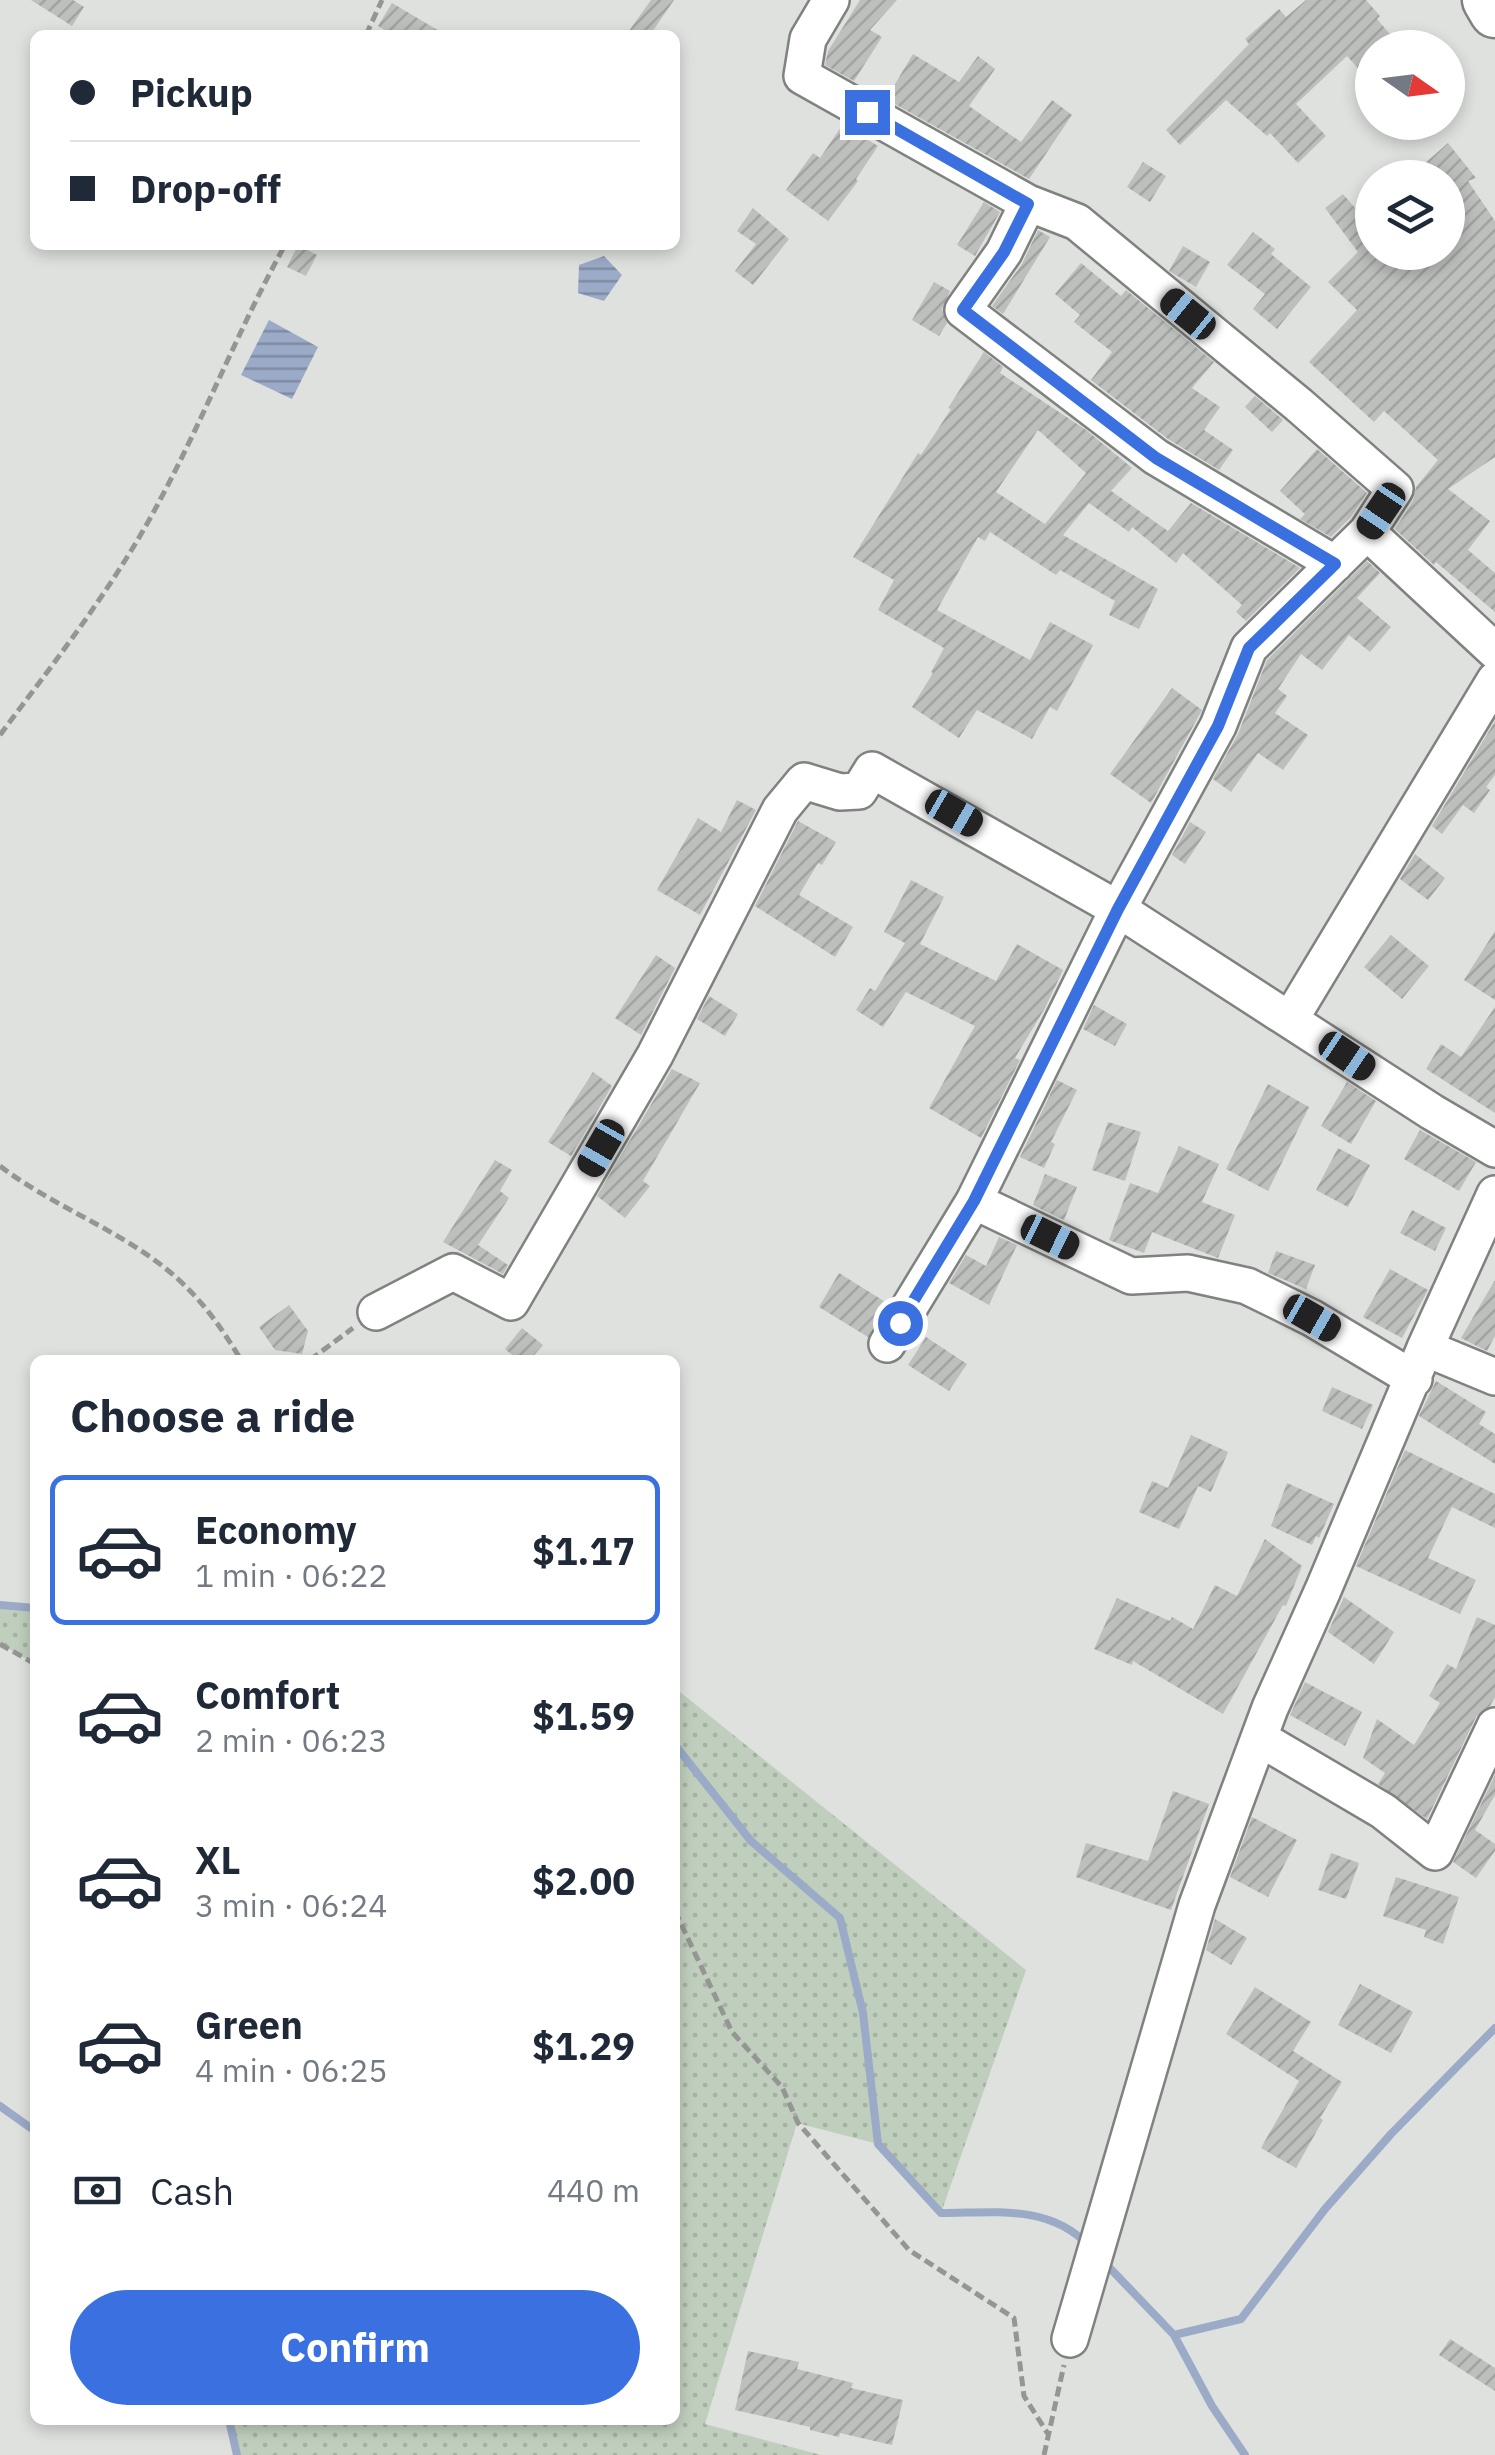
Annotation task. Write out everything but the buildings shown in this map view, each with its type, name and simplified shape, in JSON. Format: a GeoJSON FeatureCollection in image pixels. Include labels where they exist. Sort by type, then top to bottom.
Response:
{"type":"FeatureCollection","features":[{"type":"Feature","properties":{"kind":"highway"},"geometry":{"type":"LineString","coordinates":[[1488,0],[1495,12]]}},
{"type":"Feature","properties":{"kind":"street"},"geometry":{"type":"LineString","coordinates":[[820,4],[808,39],[802,76],[1028,204],[1077,222],[1395,490],[1366,532],[1249,648],[1218,726],[1118,909],[974,1201],[886,1344]]}},
{"type":"Feature","properties":{"kind":"street"},"geometry":{"type":"LineString","coordinates":[[1028,204],[1004,252],[963,310],[1156,458],[1335,564]]}},
{"type":"Feature","properties":{"kind":"street"},"geometry":{"type":"LineString","coordinates":[[1366,532],[1495,651]]}},
{"type":"Feature","properties":{"kind":"street"},"geometry":{"type":"LineString","coordinates":[[1291,1018],[1495,680]]}},
{"type":"Feature","properties":{"kind":"street"},"geometry":{"type":"LineString","coordinates":[[376,1312],[453,1272],[511,1302],[654,1056],[780,810],[804,782],[840,792],[859,791],[872,770],[1118,909],[1495,1149]]}},
{"type":"Feature","properties":{"kind":"street"},"geometry":{"type":"LineString","coordinates":[[1070,2339],[1197,1905],[1259,1738],[1495,1194]]}},
{"type":"Feature","properties":{"kind":"street"},"geometry":{"type":"LineString","coordinates":[[974,1201],[1131,1276],[1188,1272],[1247,1286],[1419,1363],[1495,1377]]}},
{"type":"Feature","properties":{"kind":"street"},"geometry":{"type":"LineString","coordinates":[[1259,1738],[1383,1810],[1436,1852],[1495,1726]]}},
{"type":"Feature","properties":{"kind":"path"},"geometry":{"type":"LineString","coordinates":[[368,30],[382,0]]}},
{"type":"Feature","properties":{"kind":"path"},"geometry":{"type":"LineString","coordinates":[[0,735],[82,625],[160,502],[250,309],[283,250]]}},
{"type":"Feature","properties":{"kind":"path"},"geometry":{"type":"LineString","coordinates":[[0,1166],[177,1278],[215,1317],[239,1355]]}},
{"type":"Feature","properties":{"kind":"path"},"geometry":{"type":"LineString","coordinates":[[317,1355],[376,1312]]}},
{"type":"Feature","properties":{"kind":"path"},"geometry":{"type":"LineString","coordinates":[[0,1644],[30,1661]]}},
{"type":"Feature","properties":{"kind":"path"},"geometry":{"type":"LineString","coordinates":[[680,1921],[732,2032],[782,2088],[798,2123],[909,2250],[1014,2318],[1024,2396],[1048,2434]]}},
{"type":"Feature","properties":{"kind":"path"},"geometry":{"type":"LineString","coordinates":[[1044,2455],[1070,2339]]}},
{"type":"Feature","properties":{"kind":"green space"},"geometry":{"type":"Polygon","coordinates":[[[0,1605],[30,1608],[30,1661],[0,1644],[0,1605]]]}},
{"type":"Feature","properties":{"kind":"green space"},"geometry":{"type":"Polygon","coordinates":[[[680,1692],[1026,1970],[941,2213],[878,2144],[797,2123],[705,2424],[821,2455],[237,2455],[230,2425],[680,2425],[680,1692]]]}},
{"type":"Feature","properties":{"kind":"water"},"geometry":{"type":"Polygon","coordinates":[[[604,256],[622,275],[604,301],[578,293],[579,265],[604,256]]]}},
{"type":"Feature","properties":{"kind":"water"},"geometry":{"type":"Polygon","coordinates":[[[269,320],[318,347],[292,399],[241,375],[269,320]]]}},
{"type":"Feature","properties":{"kind":"waterway"},"geometry":{"type":"LineString","coordinates":[[0,1605],[30,1608]]}},
{"type":"Feature","properties":{"kind":"waterway"},"geometry":{"type":"LineString","coordinates":[[680,1751],[751,1841],[840,1918],[863,2013],[878,2144],[941,2213],[1001,2212],[1038,2217],[1073,2232],[1088,2245]]}},
{"type":"Feature","properties":{"kind":"waterway"},"geometry":{"type":"LineString","coordinates":[[1105,2263],[1174,2335],[1241,2319],[1325,2209],[1391,2134],[1495,2028]]}},
{"type":"Feature","properties":{"kind":"waterway"},"geometry":{"type":"LineString","coordinates":[[0,2106],[30,2127]]}},
{"type":"Feature","properties":{"kind":"waterway"},"geometry":{"type":"LineString","coordinates":[[1174,2335],[1212,2406],[1245,2455]]}},
{"type":"Feature","properties":{"kind":"waterway"},"geometry":{"type":"LineString","coordinates":[[230,2425],[237,2455]]}},
{"type":"Feature","properties":{"kind":"route"},"geometry":{"type":"LineString","coordinates":[[867,112],[1028,204],[1004,252],[963,310],[1156,458],[1335,564],[1249,648],[1218,726],[1118,909],[974,1201],[900,1323]]}}]}
